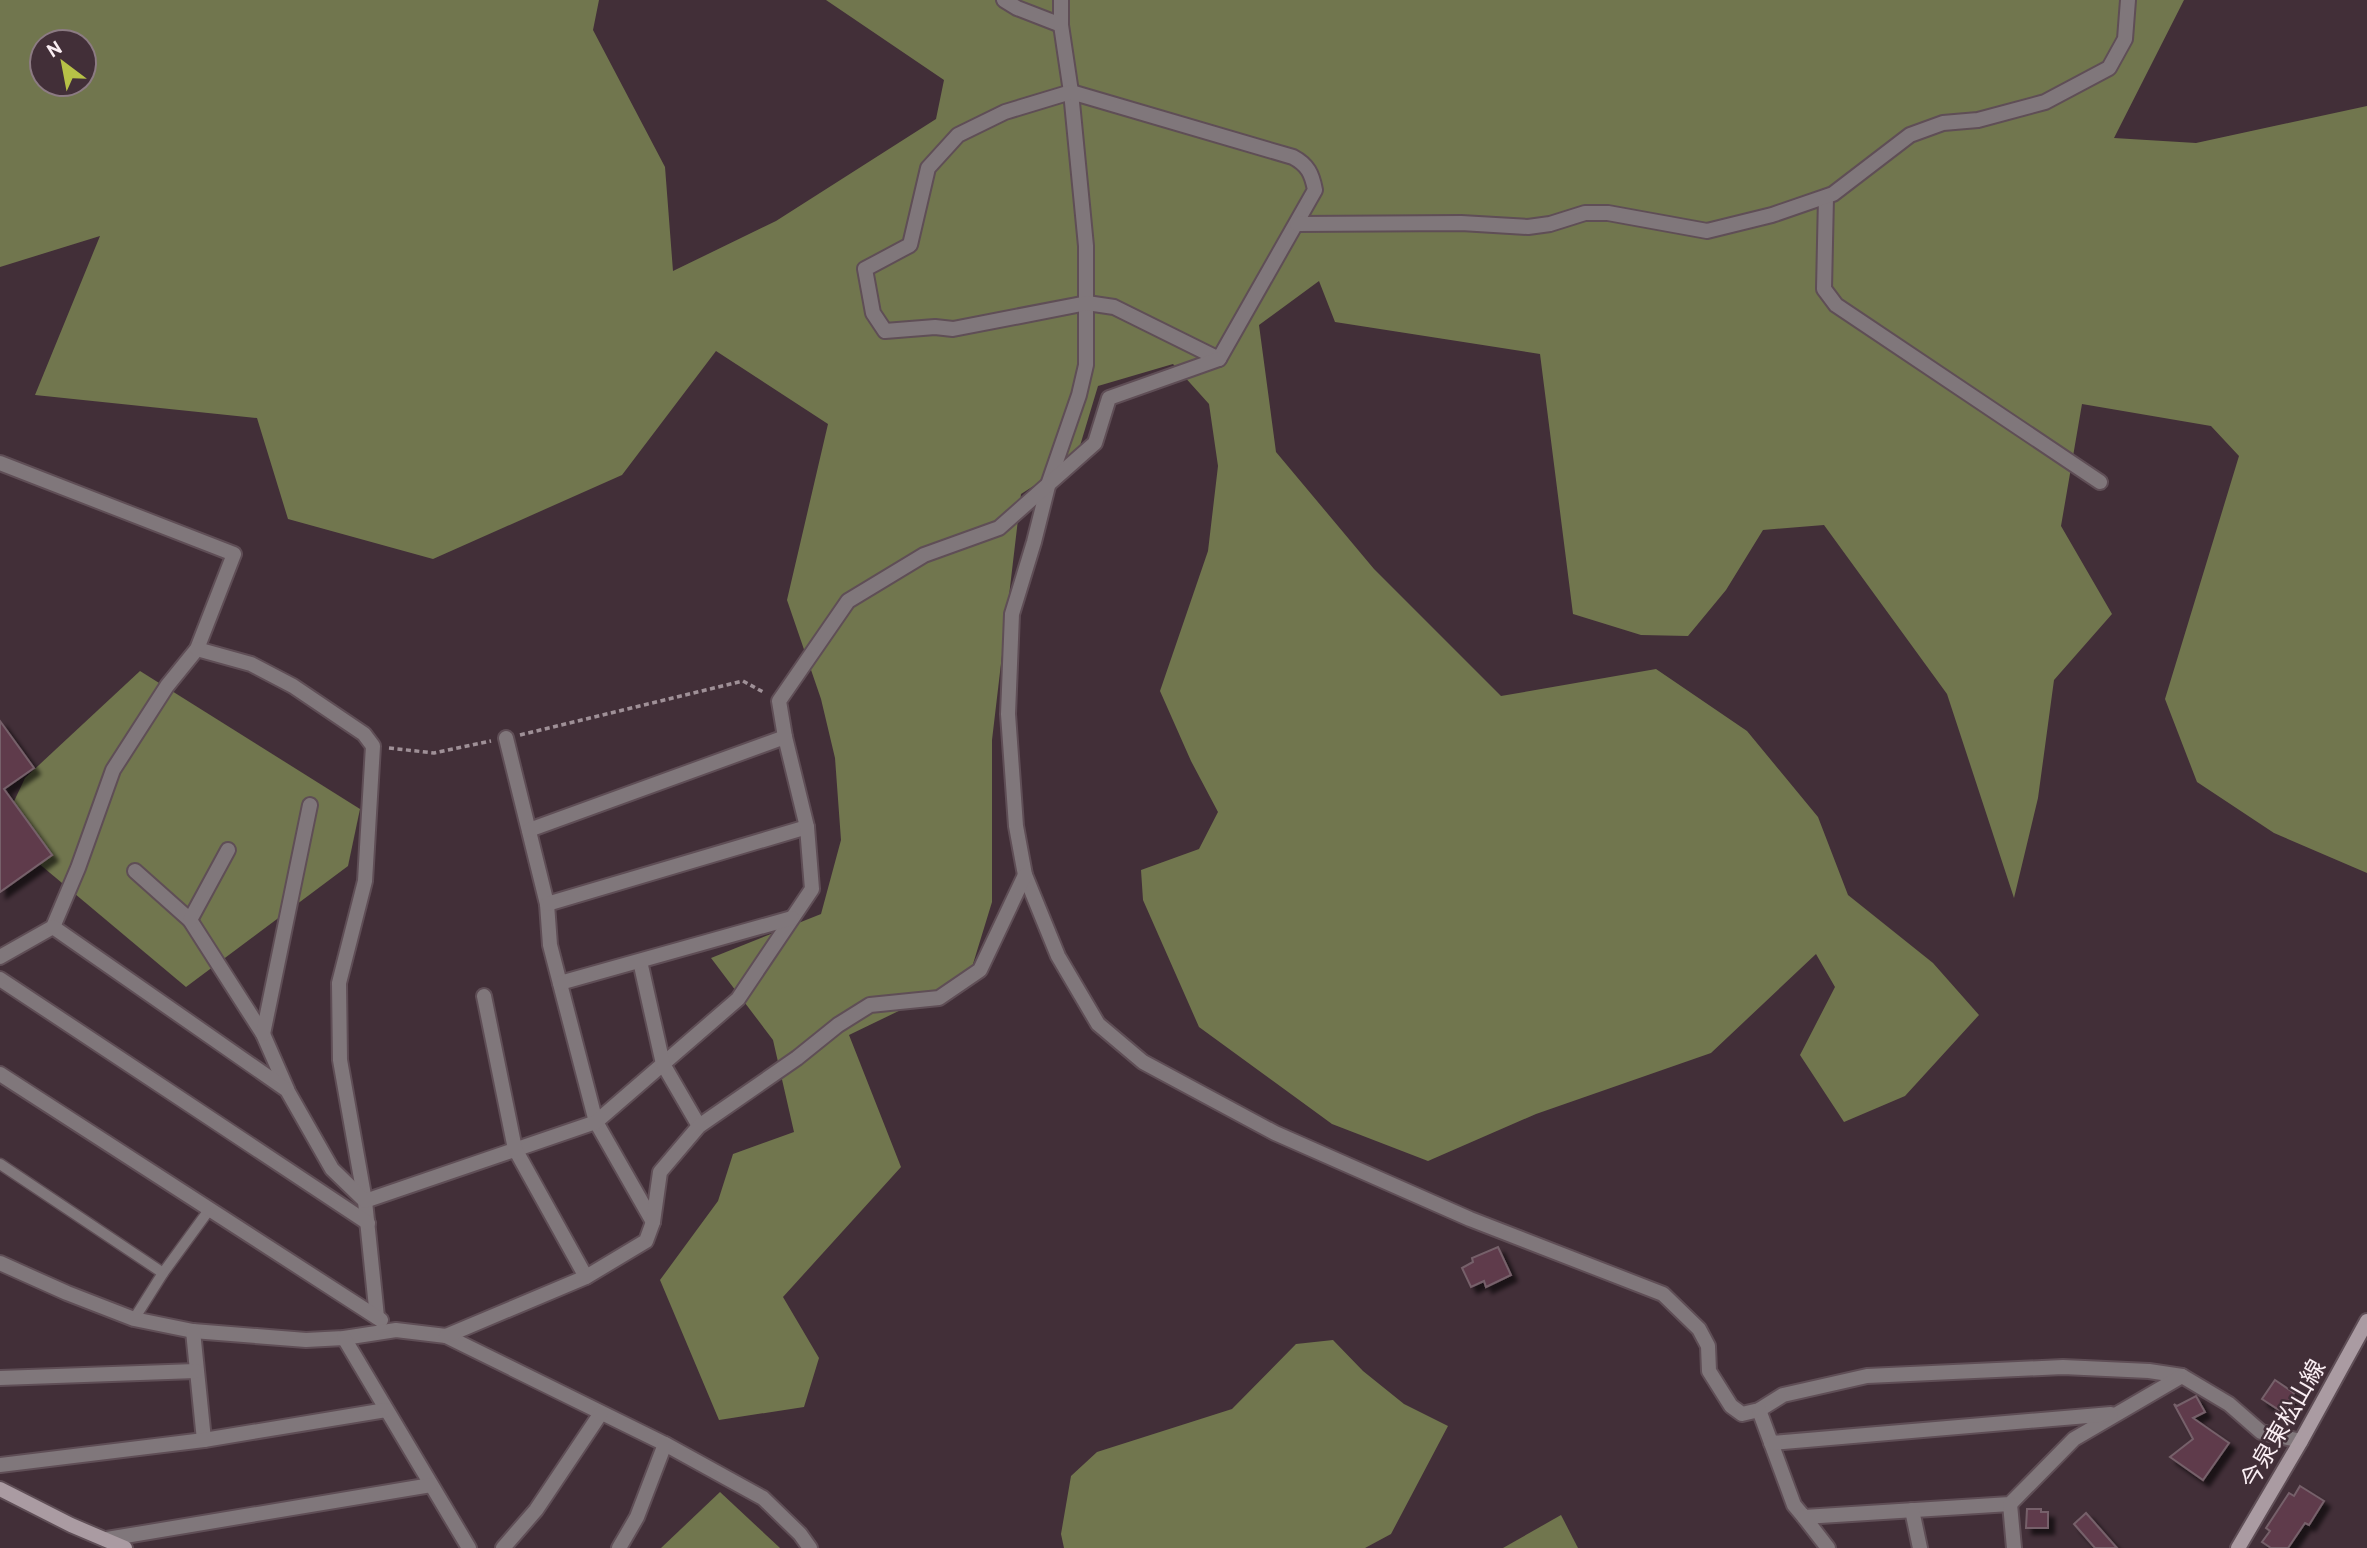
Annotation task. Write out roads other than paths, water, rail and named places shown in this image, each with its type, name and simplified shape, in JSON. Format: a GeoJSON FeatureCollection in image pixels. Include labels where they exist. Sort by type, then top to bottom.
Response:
{"type":"FeatureCollection","features":[{"type":"Feature","properties":{"kind":"main road","name":"今泉東松山線"},"geometry":{"type":"LineString","coordinates":[[2238,1548],[2367,1321]]}},
{"type":"Feature","properties":{"kind":"main road"},"geometry":{"type":"LineString","coordinates":[[0,1489],[71,1525],[125,1548]]}},
{"type":"Feature","properties":{"kind":"street"},"geometry":{"type":"LineString","coordinates":[[1004,0],[1017,8],[1061,25]]}},
{"type":"Feature","properties":{"kind":"street"},"geometry":{"type":"LineString","coordinates":[[1060,0],[1086,246],[1086,365],[1079,395],[1049,482],[1012,614],[1008,714],[1016,825],[1025,875],[1058,956],[1098,1024],[1143,1062],[1275,1133],[1470,1219],[1663,1294],[1699,1329],[1709,1346],[1709,1371],[1731,1406],[1742,1414],[1759,1410],[1783,1395],[1867,1376],[2063,1367],[2149,1371],[2182,1376],[2229,1404],[2261,1432],[2301,1441]]}},
{"type":"Feature","properties":{"kind":"street"},"geometry":{"type":"LineString","coordinates":[[1297,225],[1461,223],[1528,227],[1585,213],[1608,213],[1707,231],[1772,215],[1833,194],[1910,135],[1944,123],[1978,120],[2045,102],[2109,68],[2125,39],[2129,0]]}},
{"type":"Feature","properties":{"kind":"street"},"geometry":{"type":"LineString","coordinates":[[365,1200],[596,1122],[738,999],[812,889],[807,827],[779,701],[848,601],[924,555],[999,528],[1095,443],[1109,398],[1219,359],[1315,190],[1312,175],[1304,163],[1293,157],[1071,92],[1005,112],[958,135],[928,168],[910,245],[865,269],[873,313],[885,331],[936,327],[953,329],[1087,303],[1114,307],[1219,359]]}},
{"type":"Feature","properties":{"kind":"street"},"geometry":{"type":"LineString","coordinates":[[1826,197],[1824,289],[1836,305],[2100,482]]}},
{"type":"Feature","properties":{"kind":"street"},"geometry":{"type":"LineString","coordinates":[[0,463],[234,554],[197,649],[167,686],[113,770],[78,868],[53,927],[0,957]]}},
{"type":"Feature","properties":{"kind":"street"},"geometry":{"type":"LineString","coordinates":[[197,649],[251,664],[293,687],[364,734],[373,746],[365,881],[339,983],[340,1060],[365,1200],[377,1317]]}},
{"type":"Feature","properties":{"kind":"street"},"geometry":{"type":"LineString","coordinates":[[529,830],[785,737]]}},
{"type":"Feature","properties":{"kind":"street"},"geometry":{"type":"LineString","coordinates":[[506,738],[547,904],[550,946],[596,1122],[653,1222]]}},
{"type":"Feature","properties":{"kind":"street"},"geometry":{"type":"LineString","coordinates":[[263,1034],[310,805]]}},
{"type":"Feature","properties":{"kind":"street"},"geometry":{"type":"LineString","coordinates":[[547,904],[807,827]]}},
{"type":"Feature","properties":{"kind":"street"},"geometry":{"type":"LineString","coordinates":[[190,920],[228,850]]}},
{"type":"Feature","properties":{"kind":"street"},"geometry":{"type":"LineString","coordinates":[[135,871],[190,920],[263,1034],[287,1090],[332,1169],[365,1200]]}},
{"type":"Feature","properties":{"kind":"street"},"geometry":{"type":"LineString","coordinates":[[446,1336],[586,1277],[646,1241],[653,1222],[660,1172],[699,1126],[797,1058],[838,1025],[870,1005],[939,998],[980,970],[1025,875]]}},
{"type":"Feature","properties":{"kind":"street"},"geometry":{"type":"LineString","coordinates":[[559,983],[792,918]]}},
{"type":"Feature","properties":{"kind":"street"},"geometry":{"type":"LineString","coordinates":[[53,927],[287,1090]]}},
{"type":"Feature","properties":{"kind":"street"},"geometry":{"type":"LineString","coordinates":[[640,961],[663,1064],[699,1126]]}},
{"type":"Feature","properties":{"kind":"street"},"geometry":{"type":"LineString","coordinates":[[0,979],[368,1223]]}},
{"type":"Feature","properties":{"kind":"street"},"geometry":{"type":"LineString","coordinates":[[484,996],[515,1149],[586,1277]]}},
{"type":"Feature","properties":{"kind":"street"},"geometry":{"type":"LineString","coordinates":[[0,1074],[396,1330]]}},
{"type":"Feature","properties":{"kind":"street"},"geometry":{"type":"LineString","coordinates":[[0,1263],[134,1319],[193,1331],[306,1340],[344,1338],[396,1330],[446,1336],[665,1444],[763,1498],[800,1534],[810,1548]]}},
{"type":"Feature","properties":{"kind":"street"},"geometry":{"type":"LineString","coordinates":[[193,1331],[204,1440]]}},
{"type":"Feature","properties":{"kind":"street"},"geometry":{"type":"LineString","coordinates":[[344,1338],[469,1548]]}},
{"type":"Feature","properties":{"kind":"street"},"geometry":{"type":"LineString","coordinates":[[0,1378],[196,1371]]}},
{"type":"Feature","properties":{"kind":"street"},"geometry":{"type":"LineString","coordinates":[[1804,1517],[2010,1504],[2074,1439],[2182,1376]]}},
{"type":"Feature","properties":{"kind":"street"},"geometry":{"type":"LineString","coordinates":[[0,1465],[204,1440],[386,1410]]}},
{"type":"Feature","properties":{"kind":"street"},"geometry":{"type":"LineString","coordinates":[[1759,1410],[1794,1505],[1828,1548]]}},
{"type":"Feature","properties":{"kind":"street"},"geometry":{"type":"LineString","coordinates":[[503,1548],[536,1510],[601,1413]]}},
{"type":"Feature","properties":{"kind":"street"},"geometry":{"type":"LineString","coordinates":[[1771,1443],[2117,1414]]}},
{"type":"Feature","properties":{"kind":"street"},"geometry":{"type":"LineString","coordinates":[[620,1548],[637,1517],[665,1444]]}},
{"type":"Feature","properties":{"kind":"street"},"geometry":{"type":"LineString","coordinates":[[107,1539],[431,1485]]}},
{"type":"Feature","properties":{"kind":"street"},"geometry":{"type":"LineString","coordinates":[[2010,1504],[2014,1548]]}},
{"type":"Feature","properties":{"kind":"street"},"geometry":{"type":"LineString","coordinates":[[1912,1510],[1920,1548]]}},
{"type":"Feature","properties":{"kind":"lane"},"geometry":{"type":"LineString","coordinates":[[0,1164],[163,1273]]}},
{"type":"Feature","properties":{"kind":"lane"},"geometry":{"type":"LineString","coordinates":[[134,1319],[163,1273],[209,1210]]}}]}
